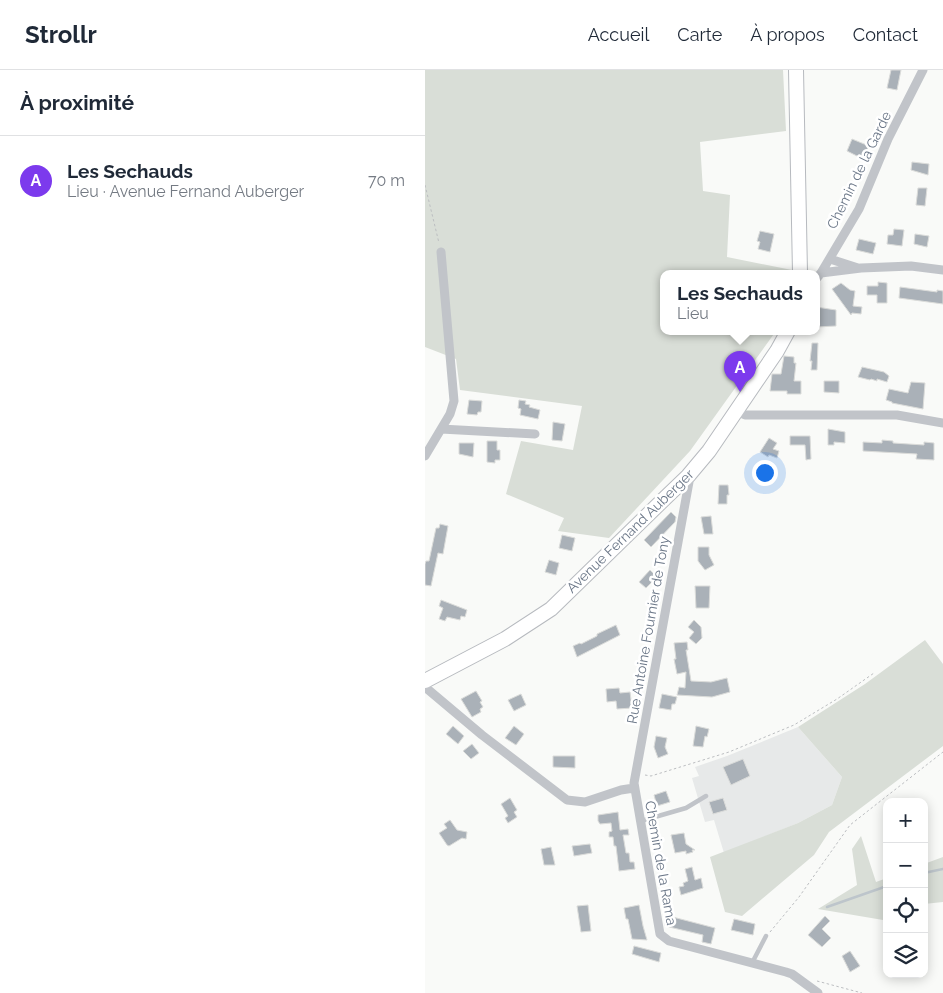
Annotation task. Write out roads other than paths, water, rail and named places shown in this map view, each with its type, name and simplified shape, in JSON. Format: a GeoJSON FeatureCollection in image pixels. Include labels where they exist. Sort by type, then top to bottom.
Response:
{"type":"FeatureCollection","features":[{"type":"Feature","properties":{"kind":"main road"},"geometry":{"type":"LineString","coordinates":[[796,70],[800,270]]}},
{"type":"Feature","properties":{"kind":"main road","name":"Avenue Fernand Auberger"},"geometry":{"type":"LineString","coordinates":[[425,681],[505,639],[551,609],[688,476],[709,451],[786,335]]}},
{"type":"Feature","properties":{"kind":"street","name":"Chemin de la Garde"},"geometry":{"type":"LineString","coordinates":[[820,274],[859,209],[888,139],[923,70]]}},
{"type":"Feature","properties":{"kind":"street"},"geometry":{"type":"LineString","coordinates":[[425,456],[450,414],[454,395],[441,252]]}},
{"type":"Feature","properties":{"kind":"street"},"geometry":{"type":"LineString","coordinates":[[830,259],[861,268]]}},
{"type":"Feature","properties":{"kind":"street"},"geometry":{"type":"LineString","coordinates":[[820,276],[861,268],[911,266],[943,270]]}},
{"type":"Feature","properties":{"kind":"street"},"geometry":{"type":"LineString","coordinates":[[736,411],[745,415],[897,415],[943,424]]}},
{"type":"Feature","properties":{"kind":"street"},"geometry":{"type":"LineString","coordinates":[[441,429],[535,434]]}},
{"type":"Feature","properties":{"kind":"street","name":"Rue Antoine Fournier de Tony"},"geometry":{"type":"LineString","coordinates":[[634,788],[689,482],[688,476]]}},
{"type":"Feature","properties":{"kind":"street","name":"Chemin de la Rama"},"geometry":{"type":"LineString","coordinates":[[425,687],[482,735],[567,800],[585,802],[621,790],[634,788],[660,934],[669,941],[792,974],[818,993]]}},
{"type":"Feature","properties":{"kind":"lane"},"geometry":{"type":"LineString","coordinates":[[640,821],[686,808],[706,796]]}},
{"type":"Feature","properties":{"kind":"lane"},"geometry":{"type":"LineString","coordinates":[[752,963],[767,936]]}},
{"type":"Feature","properties":{"kind":"waterway"},"geometry":{"type":"LineString","coordinates":[[928,872],[943,869]]}},
{"type":"Feature","properties":{"kind":"waterway"},"geometry":{"type":"LineString","coordinates":[[827,907],[883,887]]}},
{"type":"Feature","properties":{"kind":"place","name":"Les Sechauds"},"geometry":{"type":"Point","coordinates":[740,392]}}]}
